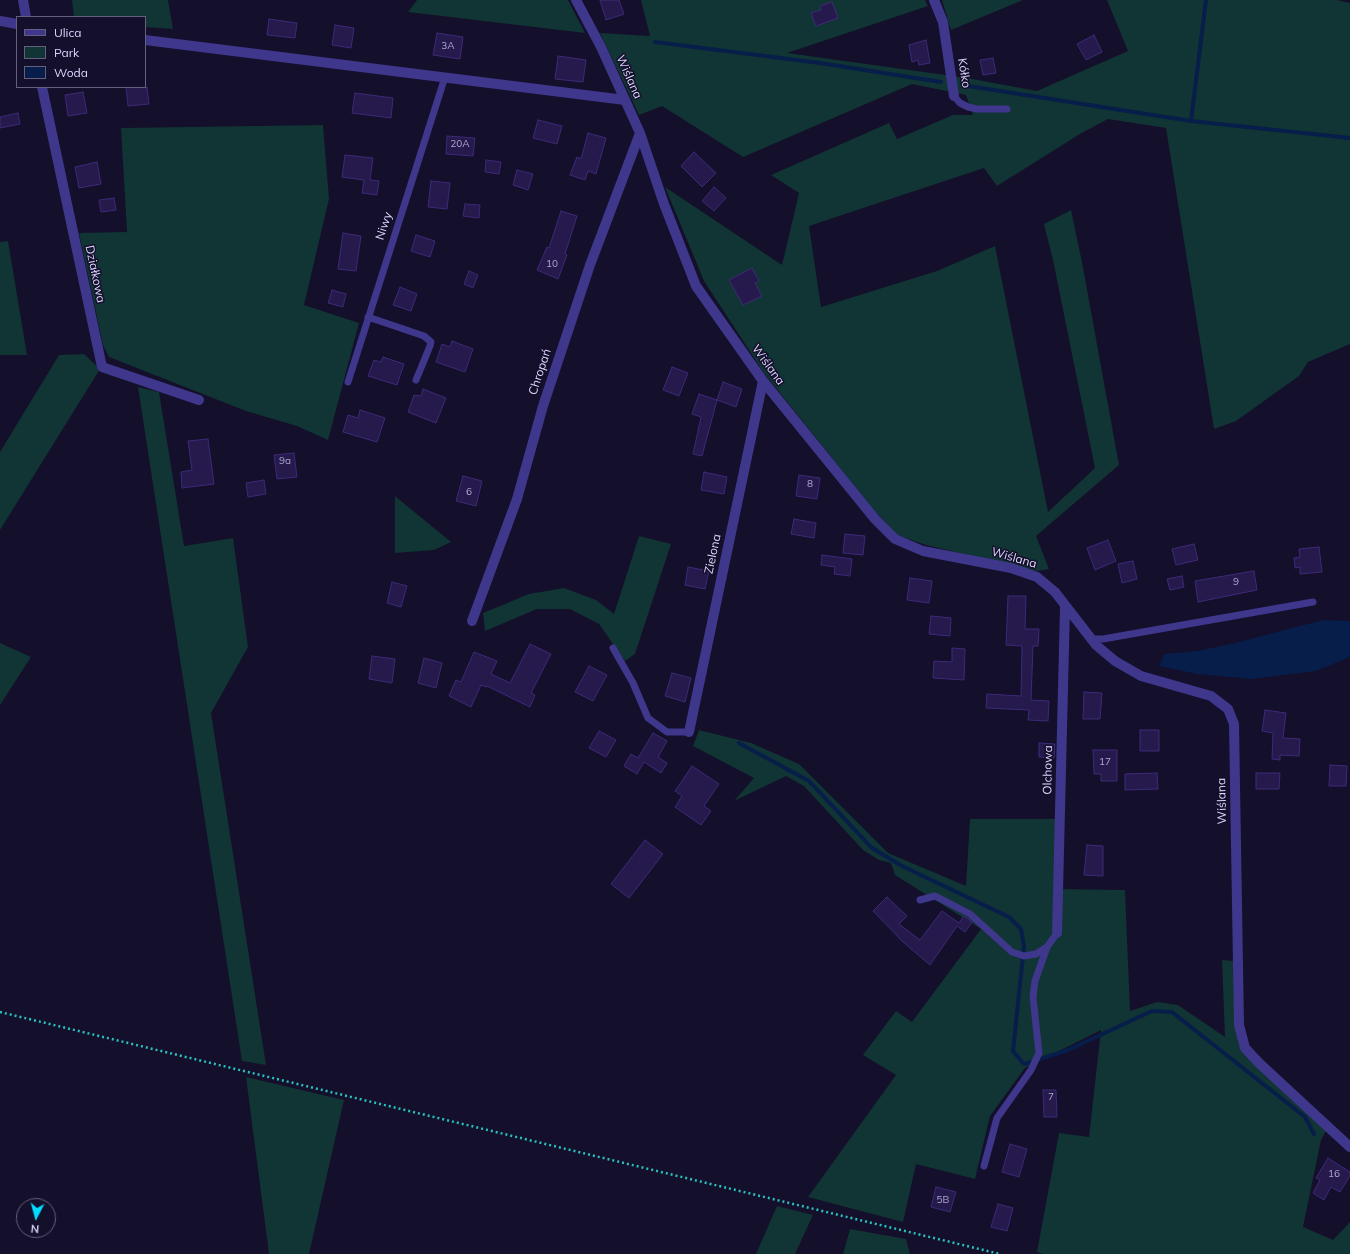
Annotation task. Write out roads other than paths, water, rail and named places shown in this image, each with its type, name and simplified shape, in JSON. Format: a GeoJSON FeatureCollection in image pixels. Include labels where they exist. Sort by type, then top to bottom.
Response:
{"type":"FeatureCollection","features":[{"type":"Feature","properties":{"kind":"street"},"geometry":{"type":"LineString","coordinates":[[23,0],[26,16]]}},
{"type":"Feature","properties":{"kind":"street","name":"Wiślana"},"geometry":{"type":"LineString","coordinates":[[576,0],[601,47],[640,133],[664,204],[696,286],[763,381],[875,519],[895,539],[923,550],[1011,568],[1037,577],[1055,592],[1091,639],[1115,661],[1141,676],[1211,696],[1228,709],[1234,724],[1238,1025],[1245,1048],[1350,1147]]}},
{"type":"Feature","properties":{"kind":"street","name":"Kółko"},"geometry":{"type":"LineString","coordinates":[[934,0],[943,22],[954,96]]}},
{"type":"Feature","properties":{"kind":"street"},"geometry":{"type":"LineString","coordinates":[[0,21],[16,24]]}},
{"type":"Feature","properties":{"kind":"street"},"geometry":{"type":"LineString","coordinates":[[146,40],[625,100]]}},
{"type":"Feature","properties":{"kind":"street","name":"Działkowa"},"geometry":{"type":"LineString","coordinates":[[42,88],[102,367],[199,400]]}},
{"type":"Feature","properties":{"kind":"street","name":"Chropań"},"geometry":{"type":"LineString","coordinates":[[472,621],[517,498],[542,406],[590,265],[640,133]]}},
{"type":"Feature","properties":{"kind":"street","name":"Zielona"},"geometry":{"type":"LineString","coordinates":[[689,732],[763,381]]}},
{"type":"Feature","properties":{"kind":"street","name":"Olchowa"},"geometry":{"type":"LineString","coordinates":[[1058,933],[1065,607]]}},
{"type":"Feature","properties":{"kind":"lane","name":"Niwy"},"geometry":{"type":"LineString","coordinates":[[348,382],[445,77]]}},
{"type":"Feature","properties":{"kind":"lane","name":"Kółko"},"geometry":{"type":"LineString","coordinates":[[954,96],[960,103],[968,107],[977,109],[1007,109]]}},
{"type":"Feature","properties":{"kind":"lane"},"geometry":{"type":"LineString","coordinates":[[368,317],[424,336],[431,342],[416,380]]}},
{"type":"Feature","properties":{"kind":"lane"},"geometry":{"type":"LineString","coordinates":[[1091,639],[1102,639],[1313,602]]}},
{"type":"Feature","properties":{"kind":"lane"},"geometry":{"type":"LineString","coordinates":[[613,648],[633,683],[648,718],[667,732],[689,732]]}},
{"type":"Feature","properties":{"kind":"lane"},"geometry":{"type":"LineString","coordinates":[[920,900],[935,896],[970,914],[1012,952],[1024,956],[1036,954],[1047,947]]}},
{"type":"Feature","properties":{"kind":"lane"},"geometry":{"type":"LineString","coordinates":[[984,1166],[997,1118],[1031,1070],[1039,1053],[1033,997],[1035,981],[1047,947],[1058,933]]}},
{"type":"Feature","properties":{"kind":"water"},"geometry":{"type":"Polygon","coordinates":[[[1323,620],[1350,621],[1350,657],[1316,671],[1252,679],[1197,674],[1159,666],[1164,654],[1197,651],[1235,643],[1323,620]]]}},
{"type":"Feature","properties":{"kind":"waterway"},"geometry":{"type":"LineString","coordinates":[[1191,121],[1206,0]]}},
{"type":"Feature","properties":{"kind":"waterway"},"geometry":{"type":"LineString","coordinates":[[655,42],[820,63],[941,82]]}},
{"type":"Feature","properties":{"kind":"waterway"},"geometry":{"type":"LineString","coordinates":[[968,86],[1191,121],[1350,138]]}},
{"type":"Feature","properties":{"kind":"waterway"},"geometry":{"type":"LineString","coordinates":[[739,743],[809,781],[872,848],[902,866],[1009,917],[1021,929],[1024,946],[1013,1051],[1023,1063],[1025,1064],[1068,1050],[1152,1011],[1172,1012],[1305,1117],[1314,1134]]}}]}
